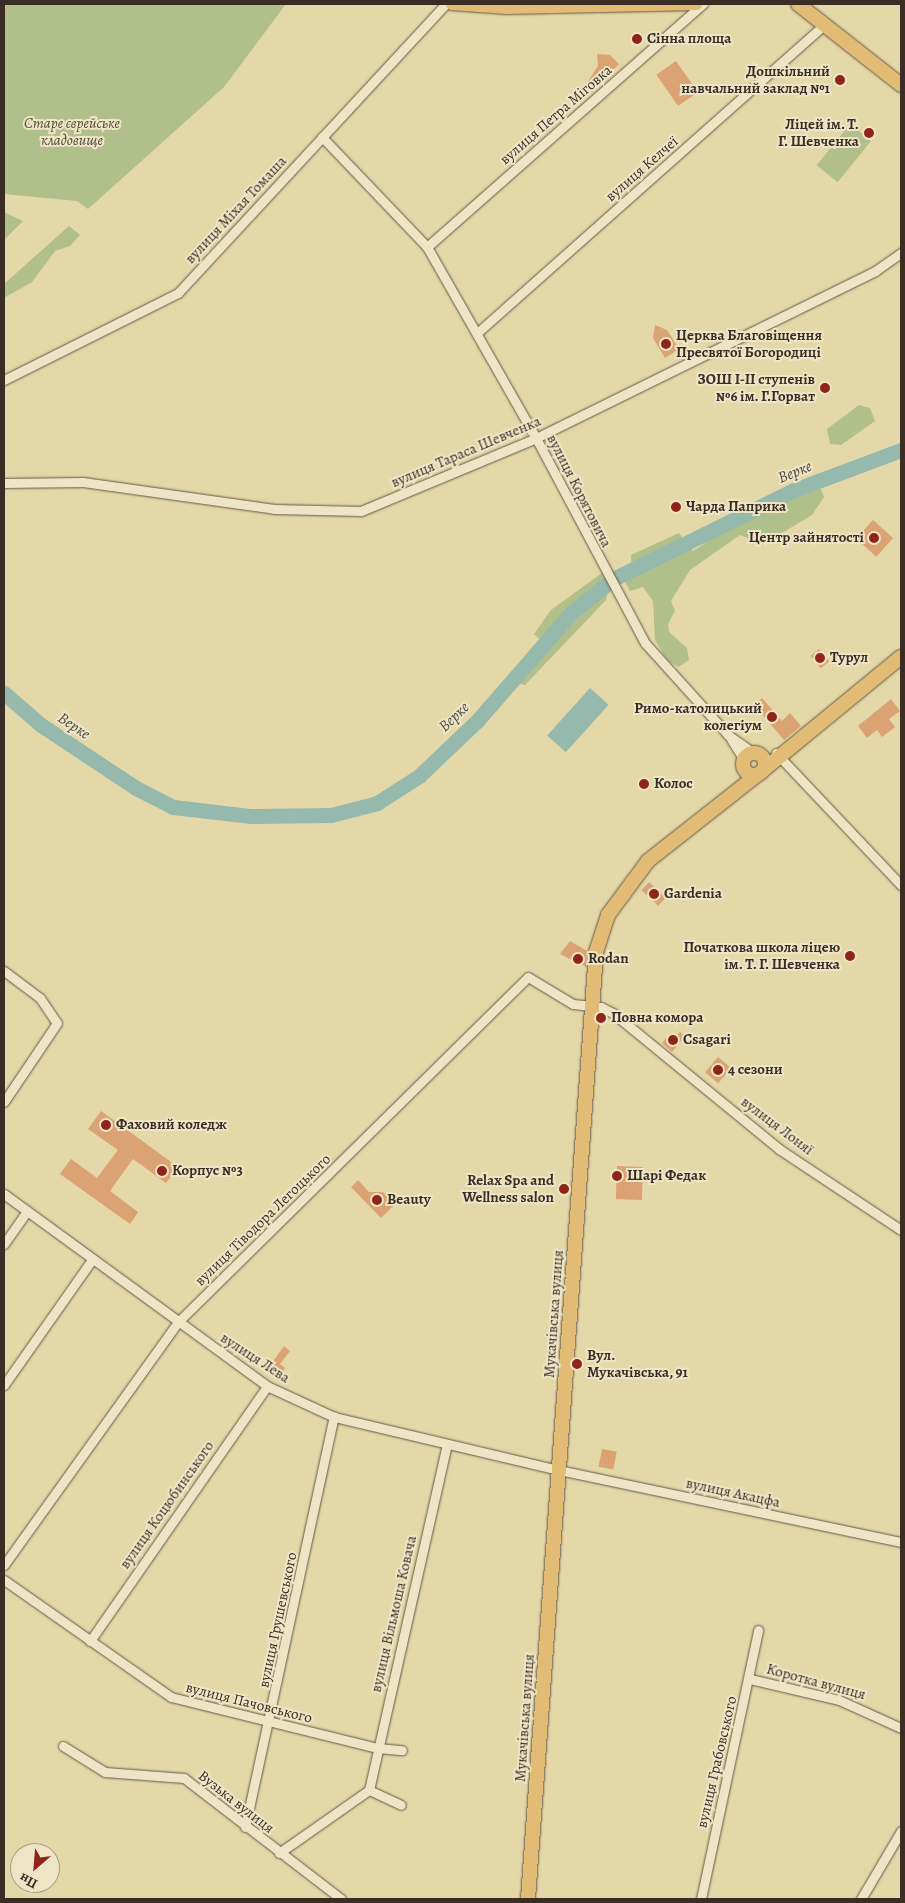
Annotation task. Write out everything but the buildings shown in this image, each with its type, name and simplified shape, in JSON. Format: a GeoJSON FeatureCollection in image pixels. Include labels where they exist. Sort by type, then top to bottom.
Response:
{"type":"FeatureCollection","features":[{"type":"Feature","properties":{"kind":"highway"},"geometry":{"type":"LineString","coordinates":[[798,4],[901,85]]}},
{"type":"Feature","properties":{"kind":"highway","name":"Мукачівська вулиця"},"geometry":{"type":"LineString","coordinates":[[528,1899],[592,1005],[600,934],[618,899],[648,862],[760,772],[778,755],[793,748],[901,657]]}},
{"type":"Feature","properties":{"kind":"highway","name":"Мукачівська вулиця"},"geometry":{"type":"LineString","coordinates":[[750,758],[778,755]]}},
{"type":"Feature","properties":{"kind":"highway"},"geometry":{"type":"LineString","coordinates":[[750,758],[765,762],[760,772],[751,774],[750,758]]}},
{"type":"Feature","properties":{"kind":"highway"},"geometry":{"type":"LineString","coordinates":[[738,788],[750,758]]}},
{"type":"Feature","properties":{"kind":"main road"},"geometry":{"type":"LineString","coordinates":[[450,4],[696,4]]}},
{"type":"Feature","properties":{"kind":"street","name":"вулиця Міхая Томаша"},"geometry":{"type":"LineString","coordinates":[[4,380],[178,293],[446,4]]}},
{"type":"Feature","properties":{"kind":"street","name":"вулиця Петра Міговка"},"geometry":{"type":"LineString","coordinates":[[427,247],[703,4]]}},
{"type":"Feature","properties":{"kind":"street","name":"вулиця Келчеї"},"geometry":{"type":"LineString","coordinates":[[477,333],[824,25]]}},
{"type":"Feature","properties":{"kind":"street","name":"вулиця Корятовича"},"geometry":{"type":"LineString","coordinates":[[322,137],[427,247],[536,438],[645,643],[750,758]]}},
{"type":"Feature","properties":{"kind":"street","name":"вулиця Тараса Шевченка"},"geometry":{"type":"LineString","coordinates":[[4,483],[83,482],[274,509],[361,511],[536,438],[875,271],[901,253]]}},
{"type":"Feature","properties":{"kind":"street"},"geometry":{"type":"LineString","coordinates":[[778,755],[901,885]]}},
{"type":"Feature","properties":{"kind":"street"},"geometry":{"type":"LineString","coordinates":[[4,971],[40,998],[57,1023],[4,1102]]}},
{"type":"Feature","properties":{"kind":"street","name":"вулиця Тіводора Легоцького"},"geometry":{"type":"LineString","coordinates":[[4,1565],[178,1322],[528,977],[573,1004],[592,1005]]}},
{"type":"Feature","properties":{"kind":"street","name":"вулиця Лоняї"},"geometry":{"type":"LineString","coordinates":[[592,1005],[613,1012],[778,1149],[901,1230]]}},
{"type":"Feature","properties":{"kind":"street","name":"вулиця Лева"},"geometry":{"type":"LineString","coordinates":[[4,1194],[26,1213],[91,1261],[266,1386],[334,1417],[559,1470]]}},
{"type":"Feature","properties":{"kind":"street"},"geometry":{"type":"LineString","coordinates":[[4,1244],[26,1213]]}},
{"type":"Feature","properties":{"kind":"street"},"geometry":{"type":"LineString","coordinates":[[4,1385],[91,1261]]}},
{"type":"Feature","properties":{"kind":"street","name":"вулиця Коцюбинського"},"geometry":{"type":"LineString","coordinates":[[90,1641],[266,1386]]}},
{"type":"Feature","properties":{"kind":"street","name":"вулиця Грушевського"},"geometry":{"type":"LineString","coordinates":[[245,1827],[270,1722],[334,1417]]}},
{"type":"Feature","properties":{"kind":"street","name":"вулиця Вільмоша Ковача"},"geometry":{"type":"LineString","coordinates":[[369,1790],[447,1445]]}},
{"type":"Feature","properties":{"kind":"street","name":"вулиця Акацфа"},"geometry":{"type":"LineString","coordinates":[[559,1470],[901,1542]]}},
{"type":"Feature","properties":{"kind":"street","name":"вулиця Пачовського"},"geometry":{"type":"LineString","coordinates":[[4,1580],[171,1697],[377,1748],[402,1750]]}},
{"type":"Feature","properties":{"kind":"street","name":"вулиця Грабовського"},"geometry":{"type":"LineString","coordinates":[[701,1899],[750,1679],[758,1630]]}},
{"type":"Feature","properties":{"kind":"street","name":"Коротка вулиця"},"geometry":{"type":"LineString","coordinates":[[750,1679],[839,1700],[901,1728]]}},
{"type":"Feature","properties":{"kind":"street","name":"Вузька вулиця"},"geometry":{"type":"LineString","coordinates":[[63,1746],[105,1772],[184,1778],[245,1827],[341,1899]]}},
{"type":"Feature","properties":{"kind":"street"},"geometry":{"type":"LineString","coordinates":[[369,1790],[401,1804]]}},
{"type":"Feature","properties":{"kind":"street","name":"Вузька вулиця"},"geometry":{"type":"LineString","coordinates":[[279,1853],[369,1790]]}},
{"type":"Feature","properties":{"kind":"street"},"geometry":{"type":"LineString","coordinates":[[861,1899],[901,1831]]}},
{"type":"Feature","properties":{"kind":"green space","name":"Старе єврейське кладовище"},"geometry":{"type":"Polygon","coordinates":[[[4,4],[286,4],[224,87],[88,209],[77,201],[4,194],[4,4]]]}},
{"type":"Feature","properties":{"kind":"green space"},"geometry":{"type":"Polygon","coordinates":[[[850,124],[871,141],[838,182],[817,165],[850,124]]]}},
{"type":"Feature","properties":{"kind":"green space"},"geometry":{"type":"Polygon","coordinates":[[[4,212],[23,221],[4,240],[4,212]]]}},
{"type":"Feature","properties":{"kind":"green space"},"geometry":{"type":"Polygon","coordinates":[[[69,226],[80,235],[70,246],[55,251],[32,282],[4,298],[4,284],[69,226]]]}},
{"type":"Feature","properties":{"kind":"green space"},"geometry":{"type":"Polygon","coordinates":[[[859,405],[870,408],[875,421],[841,445],[830,444],[827,429],[859,405]]]}},
{"type":"Feature","properties":{"kind":"green space"},"geometry":{"type":"Polygon","coordinates":[[[820,487],[824,497],[812,515],[782,533],[771,533],[756,541],[740,535],[690,570],[671,601],[675,611],[668,624],[669,632],[687,648],[689,660],[678,667],[667,660],[655,640],[653,601],[643,587],[630,591],[624,580],[632,571],[631,555],[679,533],[693,551],[727,529],[820,487]]]}},
{"type":"Feature","properties":{"kind":"green space"},"geometry":{"type":"Polygon","coordinates":[[[602,573],[609,587],[606,600],[525,685],[519,684],[547,646],[534,634],[551,610],[602,573]]]}},
{"type":"Feature","properties":{"kind":"water"},"geometry":{"type":"Polygon","coordinates":[[[590,688],[609,705],[566,752],[547,736],[590,688]]]}},
{"type":"Feature","properties":{"kind":"waterway","name":"Верке"},"geometry":{"type":"LineString","coordinates":[[4,693],[41,725],[136,788],[173,807],[251,816],[331,815],[377,803],[419,776],[477,721],[571,613],[613,579],[794,490],[901,450]]}},
{"type":"Feature","properties":{"kind":"place","name":"Сінна площа"},"geometry":{"type":"Point","coordinates":[637,39]}},
{"type":"Feature","properties":{"kind":"place","name":"Дошкільний навчальний заклад №1"},"geometry":{"type":"Point","coordinates":[840,80]}},
{"type":"Feature","properties":{"kind":"place","name":"Ліцей ім. Т. Г. Шевченка"},"geometry":{"type":"Point","coordinates":[869,133]}},
{"type":"Feature","properties":{"kind":"place","name":"Церква Благовіщення Пресвятої Богородиці"},"geometry":{"type":"Point","coordinates":[666,344]}},
{"type":"Feature","properties":{"kind":"place","name":"ЗОШ І-ІІ ступенів №6 ім. Г.Горват"},"geometry":{"type":"Point","coordinates":[825,388]}},
{"type":"Feature","properties":{"kind":"place","name":"Чарда Паприка"},"geometry":{"type":"Point","coordinates":[676,507]}},
{"type":"Feature","properties":{"kind":"place","name":"Центр зайнятості"},"geometry":{"type":"Point","coordinates":[874,538]}},
{"type":"Feature","properties":{"kind":"place","name":"Турул"},"geometry":{"type":"Point","coordinates":[820,658]}},
{"type":"Feature","properties":{"kind":"place","name":"Римо-католицький колегіум"},"geometry":{"type":"Point","coordinates":[772,717]}},
{"type":"Feature","properties":{"kind":"place","name":"Колос"},"geometry":{"type":"Point","coordinates":[644,784]}},
{"type":"Feature","properties":{"kind":"place","name":"Gardenia"},"geometry":{"type":"Point","coordinates":[654,894]}},
{"type":"Feature","properties":{"kind":"place","name":"Початкова школа ліцею ім. Т. Г. Шевченка"},"geometry":{"type":"Point","coordinates":[850,956]}},
{"type":"Feature","properties":{"kind":"place","name":"Rodan"},"geometry":{"type":"Point","coordinates":[578,959]}},
{"type":"Feature","properties":{"kind":"place","name":"Повна комора"},"geometry":{"type":"Point","coordinates":[601,1018]}},
{"type":"Feature","properties":{"kind":"place","name":"Csagari"},"geometry":{"type":"Point","coordinates":[673,1040]}},
{"type":"Feature","properties":{"kind":"place","name":"4 сезони"},"geometry":{"type":"Point","coordinates":[718,1070]}},
{"type":"Feature","properties":{"kind":"place","name":"Фаховий коледж"},"geometry":{"type":"Point","coordinates":[106,1125]}},
{"type":"Feature","properties":{"kind":"place","name":"Корпус №3"},"geometry":{"type":"Point","coordinates":[162,1171]}},
{"type":"Feature","properties":{"kind":"place","name":"Шарі Федак"},"geometry":{"type":"Point","coordinates":[617,1176]}},
{"type":"Feature","properties":{"kind":"place","name":"Relax Spa and Wellness salon"},"geometry":{"type":"Point","coordinates":[564,1189]}},
{"type":"Feature","properties":{"kind":"place","name":"Beauty"},"geometry":{"type":"Point","coordinates":[377,1200]}},
{"type":"Feature","properties":{"kind":"place","name":"Вул. Мукачівська, 91"},"geometry":{"type":"Point","coordinates":[577,1364]}}]}
